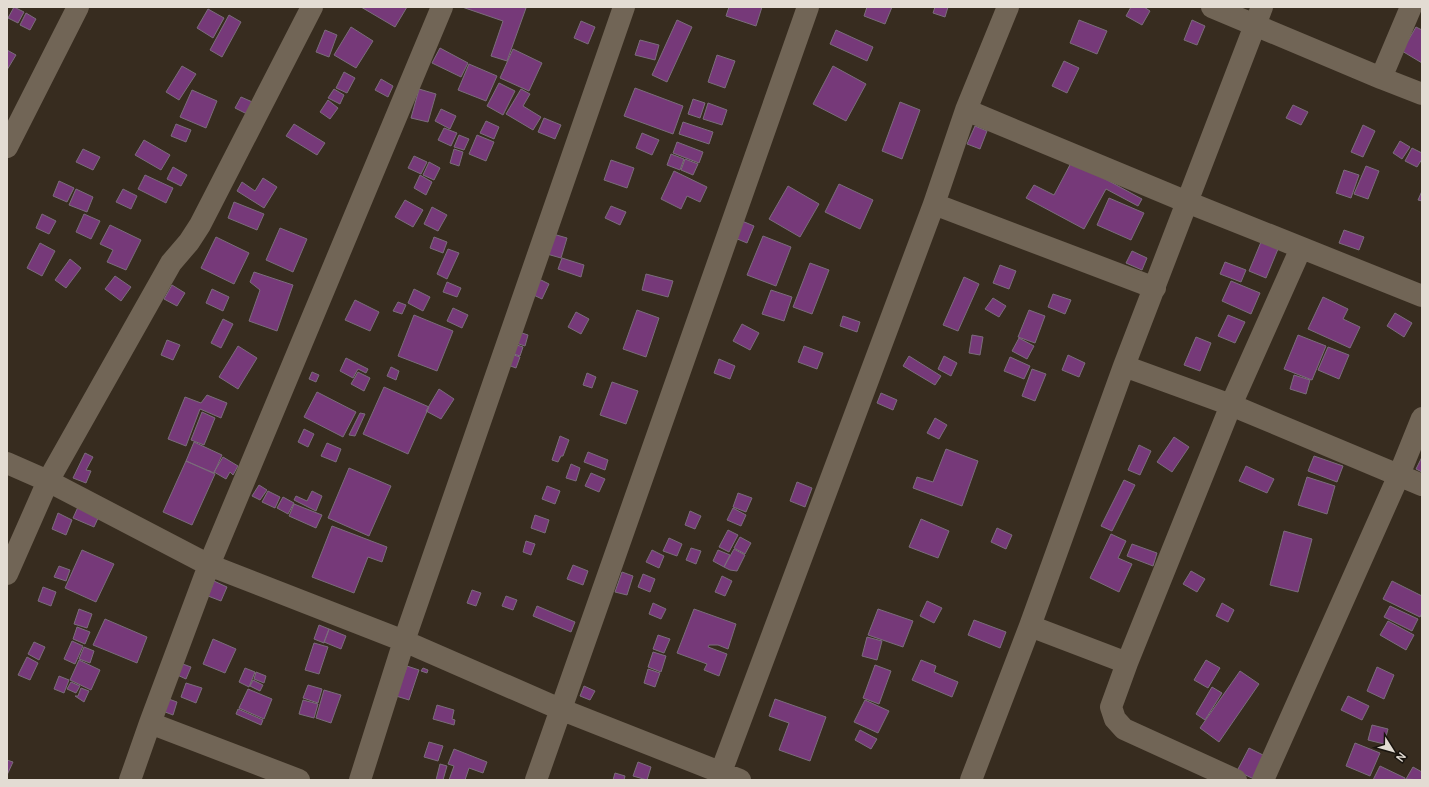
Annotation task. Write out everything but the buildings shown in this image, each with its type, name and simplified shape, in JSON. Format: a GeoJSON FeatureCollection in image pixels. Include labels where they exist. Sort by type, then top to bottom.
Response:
{"type":"FeatureCollection","features":[{"type":"Feature","properties":{"kind":"street"},"geometry":{"type":"LineString","coordinates":[[7,146],[78,7]]}},
{"type":"Feature","properties":{"kind":"street"},"geometry":{"type":"LineString","coordinates":[[7,574],[48,481],[171,264],[189,242],[200,225],[312,7]]}},
{"type":"Feature","properties":{"kind":"street"},"geometry":{"type":"LineString","coordinates":[[130,780],[208,565],[442,7]]}},
{"type":"Feature","properties":{"kind":"street"},"geometry":{"type":"LineString","coordinates":[[360,780],[404,641],[624,7]]}},
{"type":"Feature","properties":{"kind":"street"},"geometry":{"type":"LineString","coordinates":[[536,780],[808,7]]}},
{"type":"Feature","properties":{"kind":"street"},"geometry":{"type":"LineString","coordinates":[[7,463],[48,481],[208,565],[404,641],[560,710],[726,777],[934,204],[966,110],[1008,7]]}},
{"type":"Feature","properties":{"kind":"street"},"geometry":{"type":"LineString","coordinates":[[1212,7],[1258,16],[1381,78],[1422,94]]}},
{"type":"Feature","properties":{"kind":"street"},"geometry":{"type":"LineString","coordinates":[[1381,78],[1411,7]]}},
{"type":"Feature","properties":{"kind":"street"},"geometry":{"type":"LineString","coordinates":[[972,780],[1030,626],[1124,366],[1258,16]]}},
{"type":"Feature","properties":{"kind":"street"},"geometry":{"type":"LineString","coordinates":[[966,110],[1187,202],[1422,296]]}},
{"type":"Feature","properties":{"kind":"street"},"geometry":{"type":"LineString","coordinates":[[934,204],[1155,288]]}},
{"type":"Feature","properties":{"kind":"street"},"geometry":{"type":"LineString","coordinates":[[1236,780],[1124,729],[1115,719],[1111,707],[1127,662],[1230,404],[1301,248]]}},
{"type":"Feature","properties":{"kind":"street"},"geometry":{"type":"LineString","coordinates":[[1124,366],[1230,404],[1422,485]]}},
{"type":"Feature","properties":{"kind":"street"},"geometry":{"type":"LineString","coordinates":[[1263,780],[1399,475],[1422,418]]}},
{"type":"Feature","properties":{"kind":"street"},"geometry":{"type":"LineString","coordinates":[[1030,626],[1127,662]]}},
{"type":"Feature","properties":{"kind":"street"},"geometry":{"type":"LineString","coordinates":[[150,723],[299,780]]}}]}
